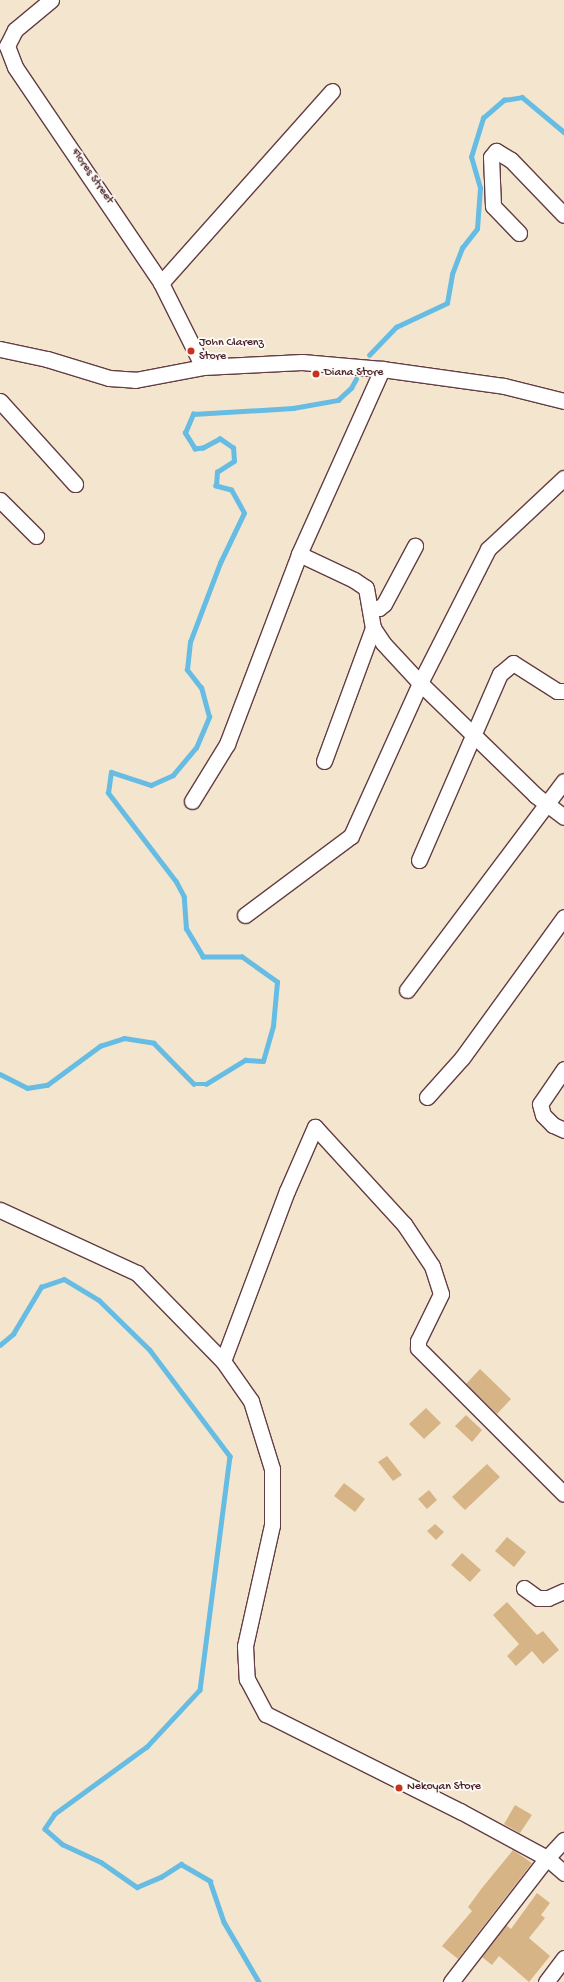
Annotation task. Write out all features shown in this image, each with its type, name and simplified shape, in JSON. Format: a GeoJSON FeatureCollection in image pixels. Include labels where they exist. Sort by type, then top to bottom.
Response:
{"type":"FeatureCollection","features":[{"type":"Feature","properties":{"kind":"street","name":"Flores Street"},"geometry":{"type":"LineString","coordinates":[[51,0],[15,30],[7,46],[15,67],[161,283],[203,367]]}},
{"type":"Feature","properties":{"kind":"street"},"geometry":{"type":"LineString","coordinates":[[161,283],[332,91]]}},
{"type":"Feature","properties":{"kind":"street"},"geometry":{"type":"LineString","coordinates":[[519,233],[493,206],[491,157],[496,150],[511,160],[564,215]]}},
{"type":"Feature","properties":{"kind":"street"},"geometry":{"type":"LineString","coordinates":[[0,349],[47,359],[109,378],[135,380],[203,367],[302,362],[382,369],[504,386],[564,401]]}},
{"type":"Feature","properties":{"kind":"street"},"geometry":{"type":"LineString","coordinates":[[192,801],[227,744],[299,554],[382,369]]}},
{"type":"Feature","properties":{"kind":"street"},"geometry":{"type":"LineString","coordinates":[[0,402],[75,484]]}},
{"type":"Feature","properties":{"kind":"street"},"geometry":{"type":"LineString","coordinates":[[245,915],[351,836],[420,683],[488,549],[564,478]]}},
{"type":"Feature","properties":{"kind":"street"},"geometry":{"type":"LineString","coordinates":[[0,500],[36,536]]}},
{"type":"Feature","properties":{"kind":"street"},"geometry":{"type":"LineString","coordinates":[[370,608],[379,608],[384,604],[415,546]]}},
{"type":"Feature","properties":{"kind":"street"},"geometry":{"type":"LineString","coordinates":[[299,554],[354,580],[366,588],[370,608],[372,628],[324,761]]}},
{"type":"Feature","properties":{"kind":"street"},"geometry":{"type":"LineString","coordinates":[[372,628],[420,683],[474,733],[545,804],[564,817]]}},
{"type":"Feature","properties":{"kind":"street"},"geometry":{"type":"LineString","coordinates":[[419,860],[500,674],[513,663],[557,691],[564,691]]}},
{"type":"Feature","properties":{"kind":"street"},"geometry":{"type":"LineString","coordinates":[[408,990],[545,804],[564,781]]}},
{"type":"Feature","properties":{"kind":"street"},"geometry":{"type":"LineString","coordinates":[[427,1097],[462,1058],[564,917]]}},
{"type":"Feature","properties":{"kind":"street"},"geometry":{"type":"LineString","coordinates":[[564,1069],[540,1104],[543,1115],[553,1125],[564,1130]]}},
{"type":"Feature","properties":{"kind":"street"},"geometry":{"type":"LineString","coordinates":[[223,1361],[287,1192],[315,1127],[404,1224],[432,1266],[441,1294],[418,1341],[418,1348],[564,1494]]}},
{"type":"Feature","properties":{"kind":"street"},"geometry":{"type":"LineString","coordinates":[[0,1210],[137,1273],[223,1361],[251,1401],[272,1469],[272,1525],[245,1646],[247,1680],[266,1714],[460,1811],[547,1858],[564,1873]]}},
{"type":"Feature","properties":{"kind":"street"},"geometry":{"type":"LineString","coordinates":[[524,1588],[538,1598],[548,1598],[564,1591]]}},
{"type":"Feature","properties":{"kind":"street"},"geometry":{"type":"LineString","coordinates":[[451,1982],[547,1858],[564,1840]]}},
{"type":"Feature","properties":{"kind":"street"},"geometry":{"type":"LineString","coordinates":[[546,1982],[564,1958]]}},
{"type":"Feature","properties":{"kind":"building"},"geometry":{"type":"Polygon","coordinates":[[[480,1369],[511,1399],[497,1414],[466,1384],[480,1369]]]}},
{"type":"Feature","properties":{"kind":"building"},"geometry":{"type":"Polygon","coordinates":[[[426,1408],[441,1423],[424,1439],[409,1424],[426,1408]]]}},
{"type":"Feature","properties":{"kind":"building"},"geometry":{"type":"Polygon","coordinates":[[[466,1415],[482,1430],[472,1442],[455,1426],[466,1415]]]}},
{"type":"Feature","properties":{"kind":"building"},"geometry":{"type":"Polygon","coordinates":[[[387,1456],[402,1475],[393,1481],[378,1462],[387,1456]]]}},
{"type":"Feature","properties":{"kind":"building"},"geometry":{"type":"Polygon","coordinates":[[[487,1464],[500,1477],[465,1510],[452,1497],[487,1464]]]}},
{"type":"Feature","properties":{"kind":"building"},"geometry":{"type":"Polygon","coordinates":[[[344,1483],[365,1499],[355,1512],[334,1496],[344,1483]]]}},
{"type":"Feature","properties":{"kind":"building"},"geometry":{"type":"Polygon","coordinates":[[[429,1490],[437,1500],[427,1509],[418,1499],[429,1490]]]}},
{"type":"Feature","properties":{"kind":"building"},"geometry":{"type":"Polygon","coordinates":[[[435,1524],[444,1532],[436,1540],[427,1531],[435,1524]]]}},
{"type":"Feature","properties":{"kind":"building"},"geometry":{"type":"Polygon","coordinates":[[[507,1537],[526,1552],[514,1567],[495,1551],[507,1537]]]}},
{"type":"Feature","properties":{"kind":"building"},"geometry":{"type":"Polygon","coordinates":[[[462,1553],[481,1570],[470,1582],[451,1565],[462,1553]]]}},
{"type":"Feature","properties":{"kind":"building"},"geometry":{"type":"Polygon","coordinates":[[[507,1602],[537,1635],[543,1631],[559,1650],[543,1664],[532,1651],[516,1666],[507,1656],[519,1644],[493,1615],[507,1602]]]}},
{"type":"Feature","properties":{"kind":"building"},"geometry":{"type":"Polygon","coordinates":[[[515,1805],[532,1815],[520,1833],[504,1824],[515,1805]]]}},
{"type":"Feature","properties":{"kind":"building"},"geometry":{"type":"Polygon","coordinates":[[[513,1850],[532,1863],[458,1959],[442,1946],[472,1911],[468,1907],[513,1850]]]}},
{"type":"Feature","properties":{"kind":"building"},"geometry":{"type":"Polygon","coordinates":[[[537,1893],[550,1903],[541,1915],[545,1918],[529,1938],[550,1956],[529,1982],[499,1956],[492,1965],[482,1957],[506,1925],[511,1929],[537,1893]]]}},
{"type":"Feature","properties":{"kind":"waterway"},"geometry":{"type":"LineString","coordinates":[[369,355],[396,327],[447,303],[452,274],[462,248],[477,229],[480,188],[471,157],[483,118],[504,100],[522,97],[564,132]]}},
{"type":"Feature","properties":{"kind":"waterway"},"geometry":{"type":"LineString","coordinates":[[0,1074],[27,1088],[47,1085],[100,1046],[124,1038],[154,1043],[194,1084],[206,1084],[245,1060],[263,1061],[273,1026],[277,982],[242,957],[203,957],[186,929],[184,897],[176,882],[108,793],[111,772],[151,785],[173,775],[196,748],[209,717],[201,688],[187,670],[190,642],[220,563],[244,513],[231,490],[216,486],[217,472],[234,461],[233,448],[220,439],[203,448],[195,449],[185,433],[193,414],[293,408],[338,400],[351,388],[356,379]]}},
{"type":"Feature","properties":{"kind":"waterway"},"geometry":{"type":"LineString","coordinates":[[0,1345],[13,1334],[41,1287],[64,1279],[99,1300],[150,1350],[230,1456],[200,1690],[147,1747],[55,1814],[45,1829],[62,1844],[101,1862],[137,1887],[161,1877],[181,1864],[210,1881],[224,1922],[259,1982]]}},
{"type":"Feature","properties":{"kind":"place","name":"John Clarenz Store"},"geometry":{"type":"Point","coordinates":[191,351]}},
{"type":"Feature","properties":{"kind":"place","name":"Diana Store"},"geometry":{"type":"Point","coordinates":[316,374]}},
{"type":"Feature","properties":{"kind":"place","name":"Nekoyan Store"},"geometry":{"type":"Point","coordinates":[399,1788]}}]}
